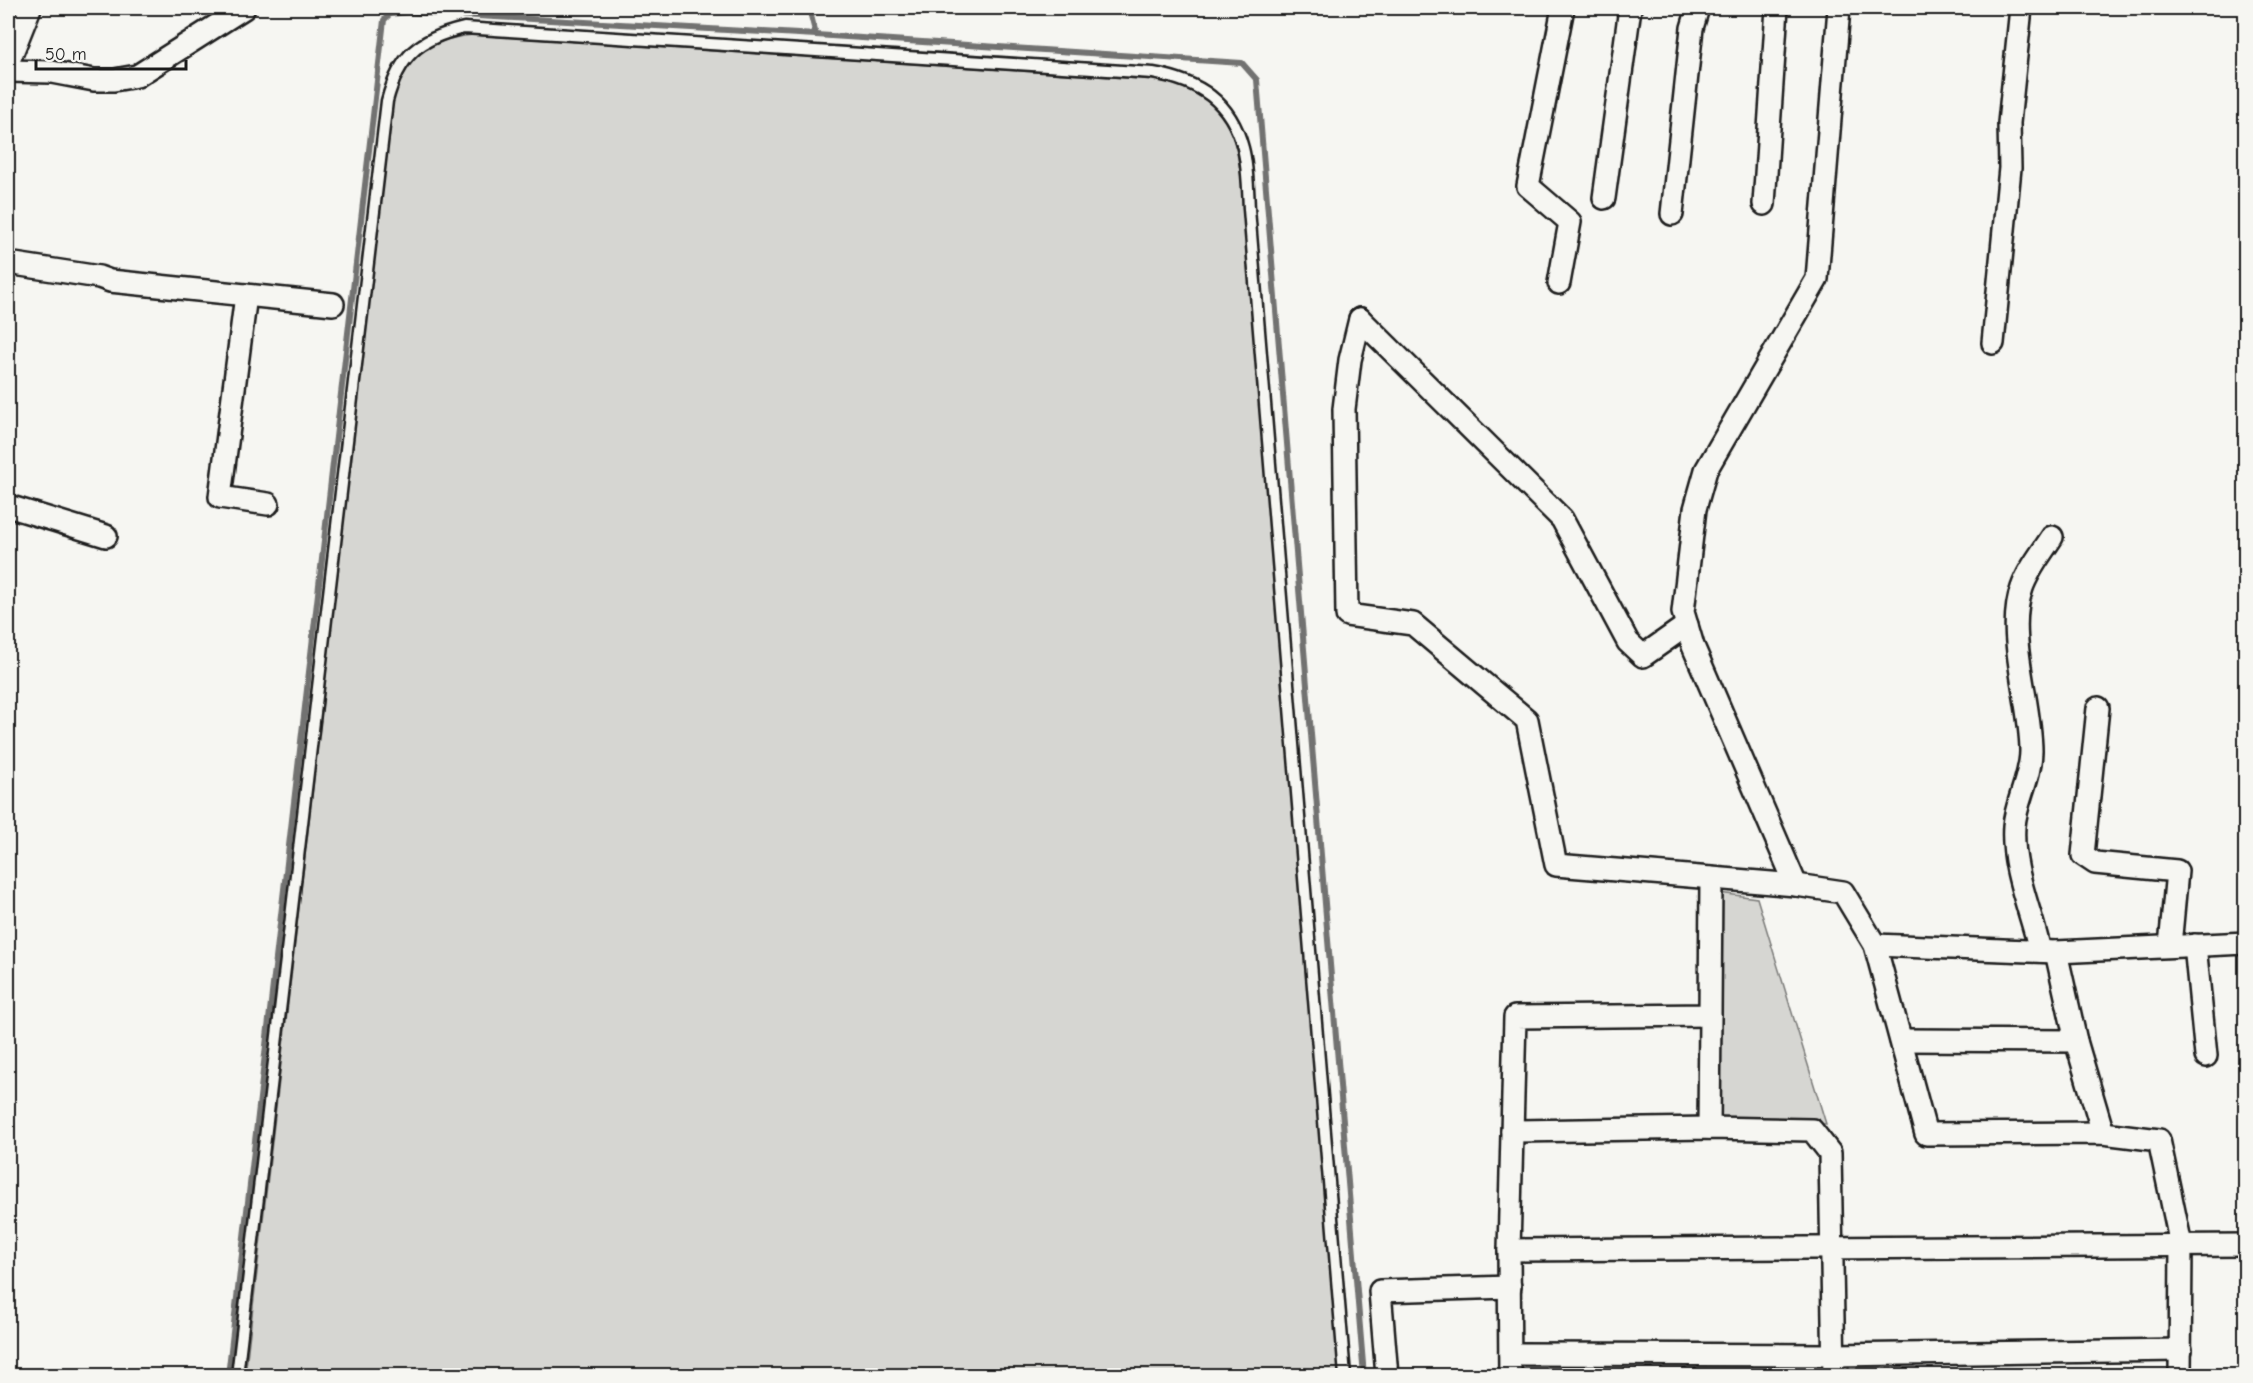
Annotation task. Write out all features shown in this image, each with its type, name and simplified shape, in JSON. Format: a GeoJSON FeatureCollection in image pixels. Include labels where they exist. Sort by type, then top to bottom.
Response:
{"type":"FeatureCollection","features":[{"type":"Feature","properties":{"kind":"street"},"geometry":{"type":"LineString","coordinates":[[8,63],[30,8]]}},
{"type":"Feature","properties":{"kind":"street"},"geometry":{"type":"LineString","coordinates":[[8,71],[52,72],[94,80],[114,80],[137,76],[244,8]]}},
{"type":"Feature","properties":{"kind":"street"},"geometry":{"type":"LineString","coordinates":[[1559,283],[1570,222],[1527,186],[1563,8]]}},
{"type":"Feature","properties":{"kind":"street"},"geometry":{"type":"LineString","coordinates":[[1604,198],[1630,8]]}},
{"type":"Feature","properties":{"kind":"street"},"geometry":{"type":"LineString","coordinates":[[1672,214],[1692,28],[1698,8]]}},
{"type":"Feature","properties":{"kind":"street"},"geometry":{"type":"LineString","coordinates":[[1764,204],[1777,8]]}},
{"type":"Feature","properties":{"kind":"street"},"geometry":{"type":"LineString","coordinates":[[1796,885],[1693,646],[1683,612],[1695,509],[1706,470],[1818,279],[1839,8]]}},
{"type":"Feature","properties":{"kind":"street"},"geometry":{"type":"LineString","coordinates":[[1993,343],[2010,168],[2009,123],[2021,8]]}},
{"type":"Feature","properties":{"kind":"street"},"geometry":{"type":"LineString","coordinates":[[8,263],[99,277],[110,281],[333,304]]}},
{"type":"Feature","properties":{"kind":"street"},"geometry":{"type":"LineString","coordinates":[[246,295],[220,497],[268,504]]}},
{"type":"Feature","properties":{"kind":"street"},"geometry":{"type":"LineString","coordinates":[[1687,625],[1643,656],[1628,642],[1562,519],[1360,319],[1350,360],[1344,409],[1347,615],[1413,624],[1527,720],[1556,865],[1796,885],[1843,892],[1875,945],[1926,1134],[2103,1133],[2159,1140],[2181,1245],[2180,1376]]}},
{"type":"Feature","properties":{"kind":"street"},"geometry":{"type":"LineString","coordinates":[[8,506],[106,536]]}},
{"type":"Feature","properties":{"kind":"street"},"geometry":{"type":"LineString","coordinates":[[2052,537],[2029,571],[2021,590],[2016,619],[2030,723],[2031,754],[2025,787],[2014,824],[2013,846],[2016,867],[2032,918],[2048,951],[2103,1133]]}},
{"type":"Feature","properties":{"kind":"street"},"geometry":{"type":"LineString","coordinates":[[2098,708],[2083,855],[2095,863],[2177,871],[2170,946]]}},
{"type":"Feature","properties":{"kind":"street"},"geometry":{"type":"LineString","coordinates":[[1709,1128],[1710,878]]}},
{"type":"Feature","properties":{"kind":"street"},"geometry":{"type":"LineString","coordinates":[[1875,945],[2048,951],[2246,943]]}},
{"type":"Feature","properties":{"kind":"street"},"geometry":{"type":"LineString","coordinates":[[2195,945],[2206,1056]]}},
{"type":"Feature","properties":{"kind":"street"},"geometry":{"type":"LineString","coordinates":[[1510,1376],[1509,1250],[1515,1017],[1710,1015]]}},
{"type":"Feature","properties":{"kind":"street"},"geometry":{"type":"LineString","coordinates":[[1901,1040],[2076,1041]]}},
{"type":"Feature","properties":{"kind":"street"},"geometry":{"type":"LineString","coordinates":[[1512,1131],[1709,1128],[1812,1130],[1830,1152],[1834,1365]]}},
{"type":"Feature","properties":{"kind":"street"},"geometry":{"type":"LineString","coordinates":[[1509,1250],[2246,1245]]}},
{"type":"Feature","properties":{"kind":"street"},"geometry":{"type":"LineString","coordinates":[[1387,1376],[1380,1291],[1510,1287]]}},
{"type":"Feature","properties":{"kind":"street"},"geometry":{"type":"LineString","coordinates":[[1510,1354],[1834,1365],[2181,1350]]}},
{"type":"Feature","properties":{"kind":"lane"},"geometry":{"type":"LineString","coordinates":[[237,1376],[387,102],[393,78],[401,63],[418,47],[438,34],[464,28],[1153,73],[1177,77],[1200,88],[1221,104],[1233,121],[1244,149],[1345,1376]]}},
{"type":"Feature","properties":{"kind":"shaded area"},"geometry":{"type":"Polygon","coordinates":[[[473,35],[1156,80],[1196,93],[1211,103],[1222,115],[1235,146],[1242,187],[1339,1375],[245,1376],[392,101],[405,72],[420,53],[442,41],[473,35]]]}},
{"type":"Feature","properties":{"kind":"shaded area"},"geometry":{"type":"Polygon","coordinates":[[[1719,893],[1757,898],[1826,1124],[1719,1120],[1719,893]]]}},
{"type":"Feature","properties":{"kind":"waterway"},"geometry":{"type":"LineString","coordinates":[[809,8],[816,35]]}},
{"type":"Feature","properties":{"kind":"waterway"},"geometry":{"type":"LineString","coordinates":[[228,1376],[384,20],[390,14],[408,12],[816,35],[1242,63],[1257,80],[1364,1376]]}}]}
